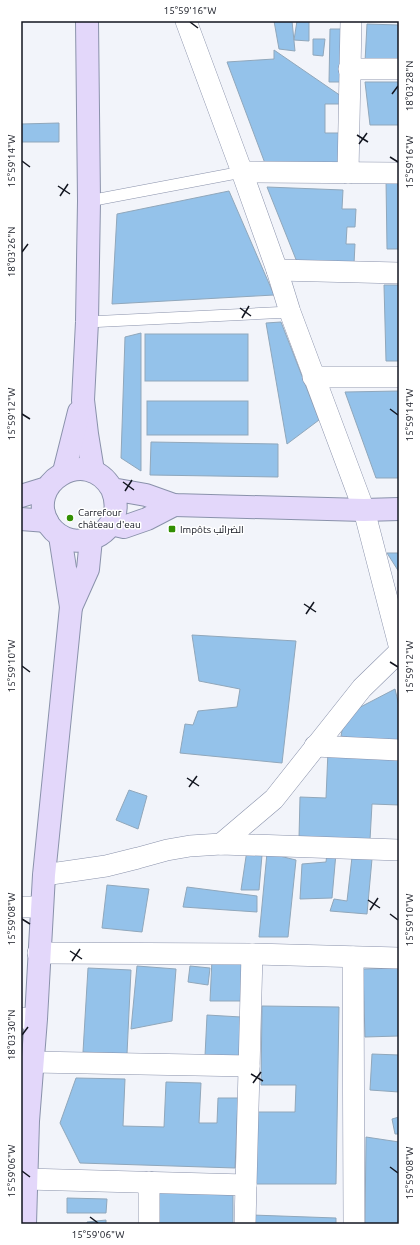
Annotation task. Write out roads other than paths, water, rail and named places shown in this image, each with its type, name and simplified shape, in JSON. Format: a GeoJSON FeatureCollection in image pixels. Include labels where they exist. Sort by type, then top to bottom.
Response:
{"type":"FeatureCollection","features":[{"type":"Feature","properties":{"kind":"street"},"geometry":{"type":"LineString","coordinates":[[88,21],[89,201],[87,322],[83,400],[93,471]]}},
{"type":"Feature","properties":{"kind":"street"},"geometry":{"type":"LineString","coordinates":[[186,21],[242,172],[277,270],[290,312],[364,510],[399,645]]}},
{"type":"Feature","properties":{"kind":"street"},"geometry":{"type":"LineString","coordinates":[[348,173],[351,21]]}},
{"type":"Feature","properties":{"kind":"street"},"geometry":{"type":"LineString","coordinates":[[350,69],[399,69]]}},
{"type":"Feature","properties":{"kind":"street"},"geometry":{"type":"LineString","coordinates":[[242,172],[399,173]]}},
{"type":"Feature","properties":{"kind":"street"},"geometry":{"type":"LineString","coordinates":[[277,270],[399,273]]}},
{"type":"Feature","properties":{"kind":"street"},"geometry":{"type":"LineString","coordinates":[[314,377],[399,377]]}},
{"type":"Feature","properties":{"kind":"street"},"geometry":{"type":"LineString","coordinates":[[64,472],[83,400]]}},
{"type":"Feature","properties":{"kind":"street"},"geometry":{"type":"LineString","coordinates":[[21,519],[53,528],[71,540],[77,541],[91,539],[99,536],[111,524],[116,510],[115,495],[112,489],[102,476],[93,471],[78,468],[64,472],[57,476],[47,488],[44,496],[44,513],[53,528],[71,607]]}},
{"type":"Feature","properties":{"kind":"street"},"geometry":{"type":"LineString","coordinates":[[21,496],[47,488]]}},
{"type":"Feature","properties":{"kind":"street"},"geometry":{"type":"LineString","coordinates":[[112,489],[146,494],[174,505],[364,510],[399,509]]}},
{"type":"Feature","properties":{"kind":"street"},"geometry":{"type":"LineString","coordinates":[[111,524],[124,527],[147,519],[174,505]]}},
{"type":"Feature","properties":{"kind":"street"},"geometry":{"type":"LineString","coordinates":[[25,1224],[26,1179],[24,1121],[32,1062],[28,1019],[38,952],[31,907],[44,875],[71,607],[88,569],[91,539]]}},
{"type":"Feature","properties":{"kind":"street"},"geometry":{"type":"LineString","coordinates":[[221,844],[274,799],[362,688],[399,652]]}},
{"type":"Feature","properties":{"kind":"street"},"geometry":{"type":"LineString","coordinates":[[315,746],[399,750]]}},
{"type":"Feature","properties":{"kind":"street"},"geometry":{"type":"LineString","coordinates":[[44,875],[106,866],[175,848],[190,846],[221,844],[399,850]]}},
{"type":"Feature","properties":{"kind":"street"},"geometry":{"type":"LineString","coordinates":[[38,952],[252,954],[399,958]]}},
{"type":"Feature","properties":{"kind":"street"},"geometry":{"type":"LineString","coordinates":[[245,1224],[252,954]]}},
{"type":"Feature","properties":{"kind":"street"},"geometry":{"type":"LineString","coordinates":[[354,957],[354,1224]]}},
{"type":"Feature","properties":{"kind":"street"},"geometry":{"type":"LineString","coordinates":[[32,1062],[249,1066]]}},
{"type":"Feature","properties":{"kind":"street"},"geometry":{"type":"LineString","coordinates":[[26,1179],[246,1185]]}},
{"type":"Feature","properties":{"kind":"street"},"geometry":{"type":"LineString","coordinates":[[149,1182],[149,1224]]}},
{"type":"Feature","properties":{"kind":"lane"},"geometry":{"type":"LineString","coordinates":[[89,201],[242,172]]}},
{"type":"Feature","properties":{"kind":"lane"},"geometry":{"type":"LineString","coordinates":[[87,322],[290,312]]}},
{"type":"Feature","properties":{"kind":"place","name":"Carrefour château d'eau"},"geometry":{"type":"Point","coordinates":[70,518]}},
{"type":"Feature","properties":{"kind":"place","name":"Impôts الضرائب"},"geometry":{"type":"Point","coordinates":[172,529]}}]}
